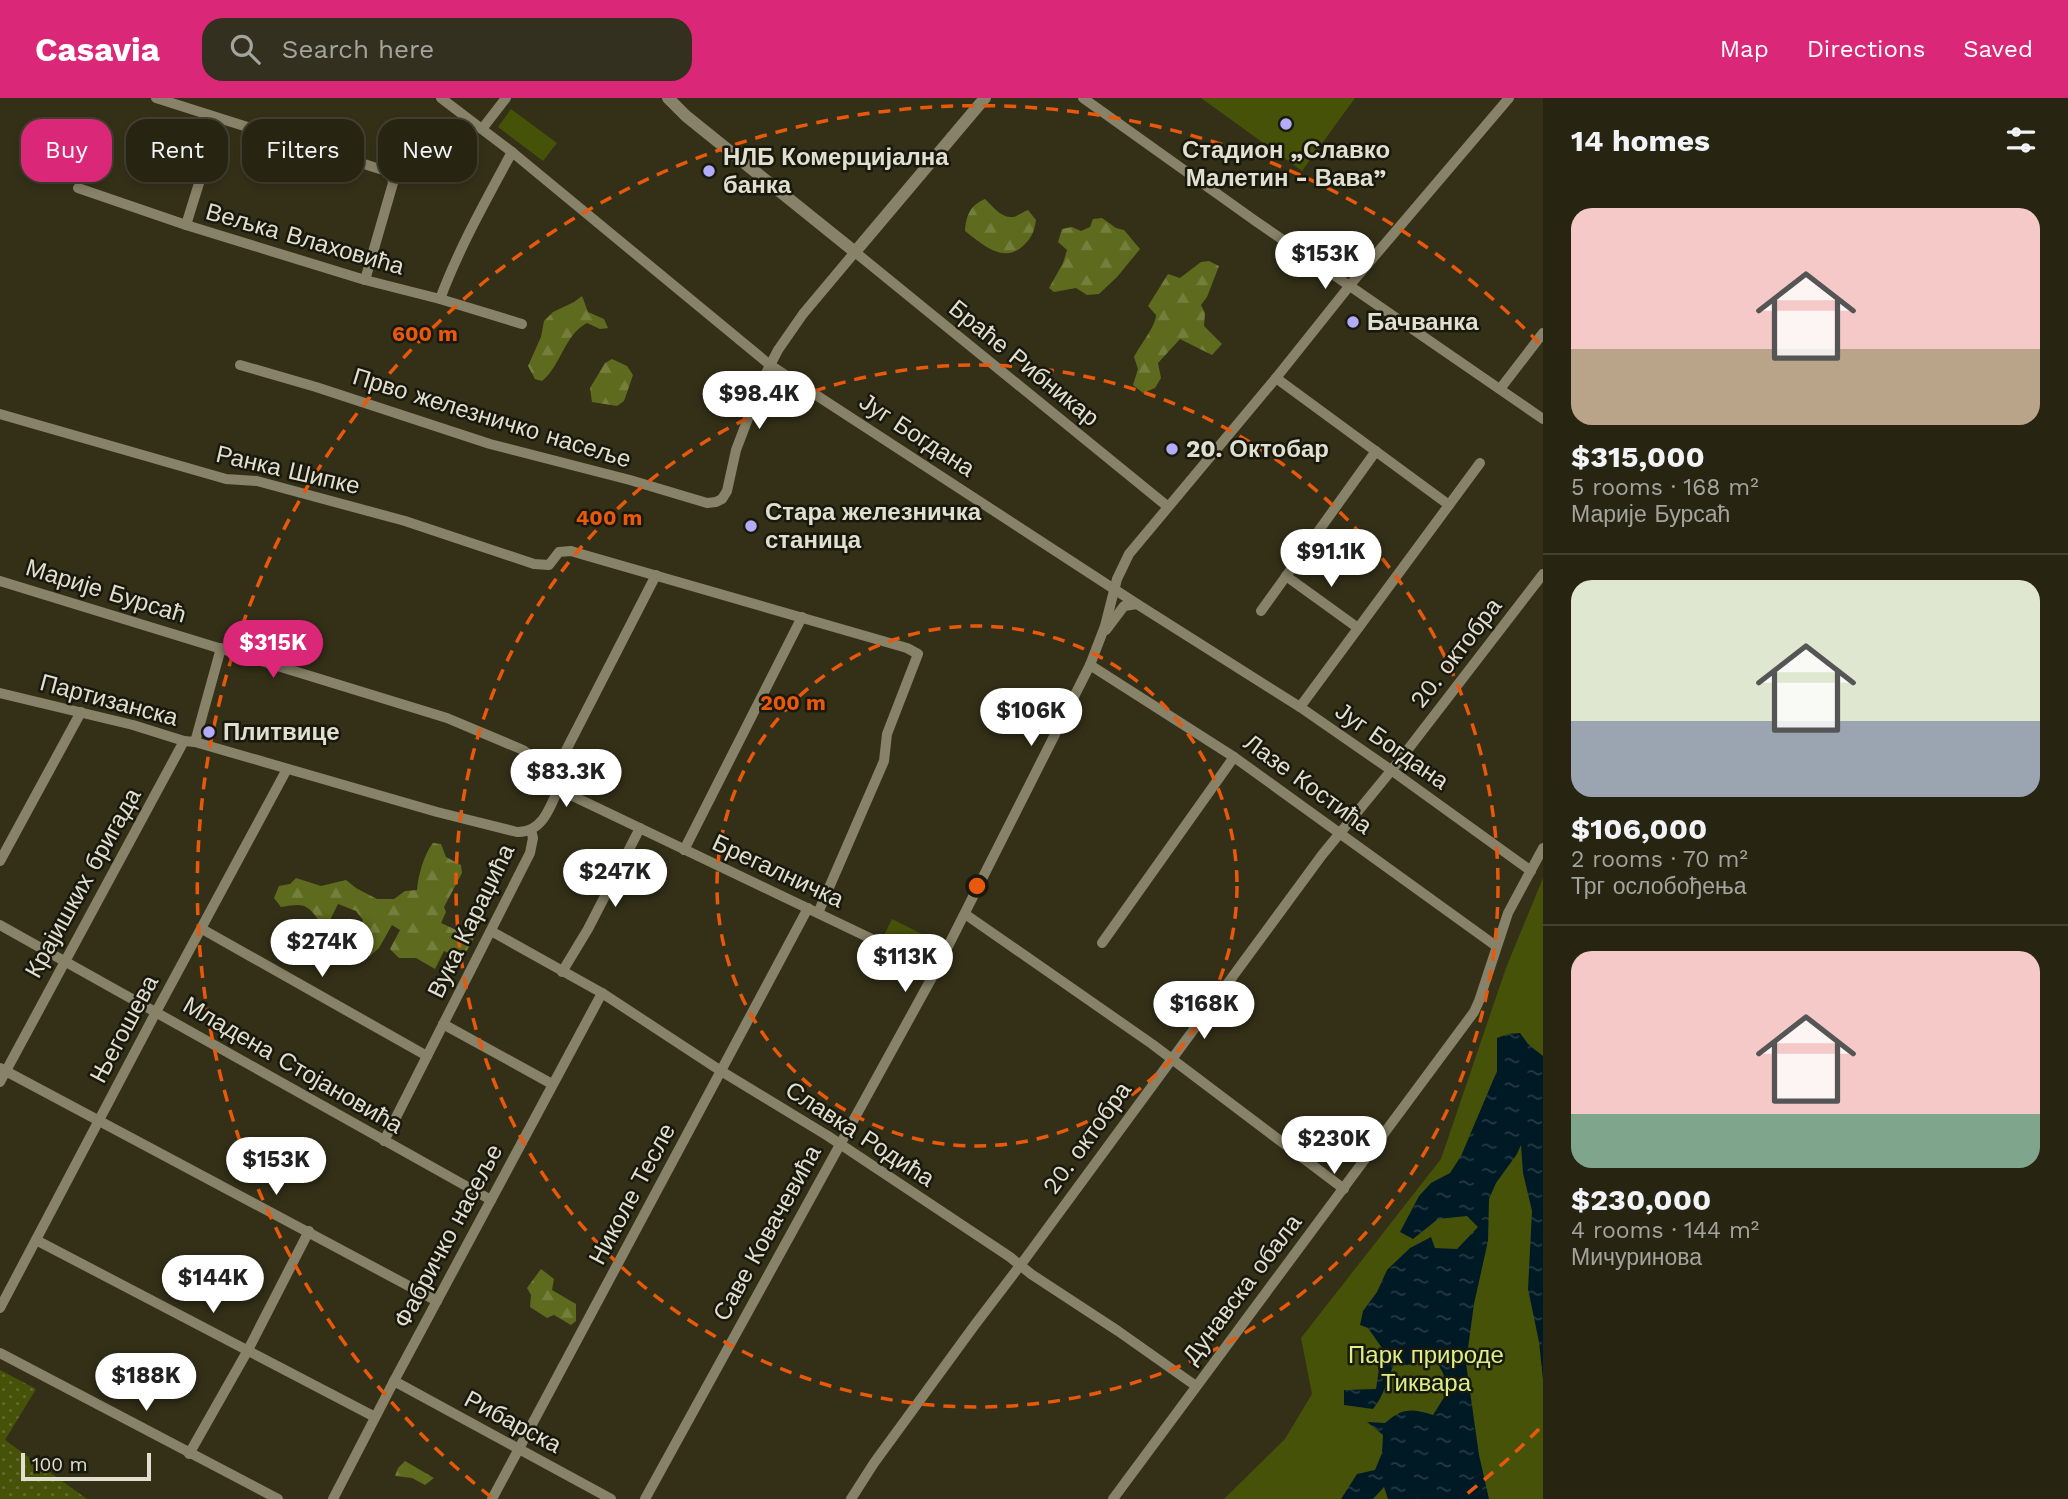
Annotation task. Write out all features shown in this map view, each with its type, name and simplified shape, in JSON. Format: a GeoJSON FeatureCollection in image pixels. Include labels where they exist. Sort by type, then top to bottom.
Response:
{"type":"FeatureCollection","features":[{"type":"Feature","properties":{"kind":"street"},"geometry":{"type":"LineString","coordinates":[[156,98],[170,100],[219,119]]}},
{"type":"Feature","properties":{"kind":"street","name":"Југ Богдана"},"geometry":{"type":"LineString","coordinates":[[442,98],[512,152],[770,365],[1300,707],[1531,871]]}},
{"type":"Feature","properties":{"kind":"street"},"geometry":{"type":"LineString","coordinates":[[482,129],[506,98]]}},
{"type":"Feature","properties":{"kind":"street"},"geometry":{"type":"LineString","coordinates":[[668,98],[686,116],[855,252]]}},
{"type":"Feature","properties":{"kind":"street"},"geometry":{"type":"LineString","coordinates":[[770,365],[803,314],[985,98]]}},
{"type":"Feature","properties":{"kind":"street"},"geometry":{"type":"LineString","coordinates":[[1083,98],[1543,419]]}},
{"type":"Feature","properties":{"kind":"street"},"geometry":{"type":"LineString","coordinates":[[1101,640],[1114,589],[1129,554],[1276,378],[1349,285],[1509,98]]}},
{"type":"Feature","properties":{"kind":"street"},"geometry":{"type":"LineString","coordinates":[[228,122],[390,174],[393,183],[365,280]]}},
{"type":"Feature","properties":{"kind":"street"},"geometry":{"type":"LineString","coordinates":[[440,299],[481,208],[512,152]]}},
{"type":"Feature","properties":{"kind":"street"},"geometry":{"type":"LineString","coordinates":[[186,225],[199,182]]}},
{"type":"Feature","properties":{"kind":"street","name":"Вељка Влаховића"},"geometry":{"type":"LineString","coordinates":[[78,188],[186,225],[365,280],[522,324]]}},
{"type":"Feature","properties":{"kind":"street","name":"Браће Рибникар"},"geometry":{"type":"LineString","coordinates":[[855,252],[1167,506]]}},
{"type":"Feature","properties":{"kind":"street"},"geometry":{"type":"LineString","coordinates":[[1500,389],[1543,333]]}},
{"type":"Feature","properties":{"kind":"street","name":"Прво железничко насеље"},"geometry":{"type":"LineString","coordinates":[[240,365],[490,444],[708,503],[722,499],[727,491],[736,450],[770,365]]}},
{"type":"Feature","properties":{"kind":"street"},"geometry":{"type":"LineString","coordinates":[[1276,378],[1449,505]]}},
{"type":"Feature","properties":{"kind":"street","name":"Ранка Шипке"},"geometry":{"type":"LineString","coordinates":[[0,414],[226,479],[257,481],[405,521],[534,564],[549,565],[559,552],[571,551],[656,575]]}},
{"type":"Feature","properties":{"kind":"street"},"geometry":{"type":"LineString","coordinates":[[1261,611],[1376,451]]}},
{"type":"Feature","properties":{"kind":"street"},"geometry":{"type":"LineString","coordinates":[[1300,707],[1480,463]]}},
{"type":"Feature","properties":{"kind":"street","name":"20. октобра"},"geometry":{"type":"LineString","coordinates":[[851,1499],[874,1463],[1322,855],[1543,574]]}},
{"type":"Feature","properties":{"kind":"street"},"geometry":{"type":"LineString","coordinates":[[558,789],[551,772],[556,770],[656,575],[802,617],[684,850]]}},
{"type":"Feature","properties":{"kind":"street"},"geometry":{"type":"LineString","coordinates":[[1286,576],[1358,628]]}},
{"type":"Feature","properties":{"kind":"street","name":"Марије Бурсаћ"},"geometry":{"type":"LineString","coordinates":[[0,581],[447,718],[523,750],[551,772]]}},
{"type":"Feature","properties":{"kind":"street"},"geometry":{"type":"LineString","coordinates":[[1101,640],[1119,611],[1130,604],[1137,604]]}},
{"type":"Feature","properties":{"kind":"street","name":"Николе Тесле"},"geometry":{"type":"LineString","coordinates":[[492,1499],[722,1071],[813,910],[884,761],[887,734],[918,654],[802,617]]}},
{"type":"Feature","properties":{"kind":"street","name":"Саве Ковачевића"},"geometry":{"type":"LineString","coordinates":[[645,1499],[935,972],[1101,640]]}},
{"type":"Feature","properties":{"kind":"street"},"geometry":{"type":"LineString","coordinates":[[195,742],[221,648]]}},
{"type":"Feature","properties":{"kind":"street","name":"Лазе Костића"},"geometry":{"type":"LineString","coordinates":[[1090,665],[1234,757],[1496,946]]}},
{"type":"Feature","properties":{"kind":"street","name":"Партизанска"},"geometry":{"type":"LineString","coordinates":[[0,693],[134,725],[516,832],[531,830]]}},
{"type":"Feature","properties":{"kind":"street"},"geometry":{"type":"LineString","coordinates":[[0,861],[81,712]]}},
{"type":"Feature","properties":{"kind":"street","name":"Крајишких бригада"},"geometry":{"type":"LineString","coordinates":[[0,1083],[3,1070],[184,741]]}},
{"type":"Feature","properties":{"kind":"street"},"geometry":{"type":"LineString","coordinates":[[1102,943],[1234,757]]}},
{"type":"Feature","properties":{"kind":"street","name":"Његошева"},"geometry":{"type":"LineString","coordinates":[[0,1308],[287,769]]}},
{"type":"Feature","properties":{"kind":"street","name":"Брегалничка"},"geometry":{"type":"LineString","coordinates":[[558,789],[813,910],[922,963],[935,972]]}},
{"type":"Feature","properties":{"kind":"street","name":"Вука Караџића"},"geometry":{"type":"LineString","coordinates":[[384,1142],[530,853],[533,838],[531,830],[541,823],[558,789]]}},
{"type":"Feature","properties":{"kind":"street"},"geometry":{"type":"LineString","coordinates":[[562,972],[588,929],[640,828]]}},
{"type":"Feature","properties":{"kind":"street","name":"Дунавска обала"},"geometry":{"type":"LineString","coordinates":[[1113,1499],[1474,1012],[1508,913],[1543,848]]}},
{"type":"Feature","properties":{"kind":"street"},"geometry":{"type":"LineString","coordinates":[[965,914],[1172,1059],[1344,1189]]}},
{"type":"Feature","properties":{"kind":"street","name":"Младена Стојановића"},"geometry":{"type":"LineString","coordinates":[[0,925],[491,1200]]}},
{"type":"Feature","properties":{"kind":"street"},"geometry":{"type":"LineString","coordinates":[[202,929],[427,1055]]}},
{"type":"Feature","properties":{"kind":"street","name":"Славка Родића"},"geometry":{"type":"LineString","coordinates":[[491,932],[602,993],[840,1144],[1196,1386]]}},
{"type":"Feature","properties":{"kind":"street","name":"Фабричко насеље"},"geometry":{"type":"LineString","coordinates":[[333,1499],[602,993]]}},
{"type":"Feature","properties":{"kind":"street"},"geometry":{"type":"LineString","coordinates":[[443,1024],[552,1084]]}},
{"type":"Feature","properties":{"kind":"street"},"geometry":{"type":"LineString","coordinates":[[3,1070],[437,1301]]}},
{"type":"Feature","properties":{"kind":"street"},"geometry":{"type":"LineString","coordinates":[[189,1454],[248,1350],[309,1231]]}},
{"type":"Feature","properties":{"kind":"street"},"geometry":{"type":"LineString","coordinates":[[36,1240],[375,1417]]}},
{"type":"Feature","properties":{"kind":"street"},"geometry":{"type":"LineString","coordinates":[[0,1353],[278,1499]]}},
{"type":"Feature","properties":{"kind":"street","name":"Рибарска"},"geometry":{"type":"LineString","coordinates":[[394,1381],[611,1499]]}},
{"type":"Feature","properties":{"kind":"green space","name":"Стадион „Славко Малетин - Вава”"},"geometry":{"type":"Polygon","coordinates":[[[1201,98],[1355,98],[1302,171],[1201,98]]]}},
{"type":"Feature","properties":{"kind":"green space"},"geometry":{"type":"Polygon","coordinates":[[[511,109],[557,143],[543,161],[498,127],[511,109]]]}},
{"type":"Feature","properties":{"kind":"green space"},"geometry":{"type":"Polygon","coordinates":[[[985,199],[1003,215],[1014,217],[1028,210],[1036,220],[1031,237],[1016,251],[1001,253],[993,250],[965,231],[970,212],[976,204],[985,199]]]}},
{"type":"Feature","properties":{"kind":"green space"},"geometry":{"type":"Polygon","coordinates":[[[1102,218],[1124,230],[1140,249],[1099,294],[1087,295],[1076,288],[1054,292],[1049,288],[1067,250],[1058,242],[1062,229],[1072,227],[1081,231],[1090,227],[1093,219],[1102,218]]]}},
{"type":"Feature","properties":{"kind":"green space"},"geometry":{"type":"Polygon","coordinates":[[[1209,261],[1219,266],[1201,305],[1205,313],[1204,326],[1222,344],[1212,355],[1180,339],[1158,363],[1161,378],[1155,388],[1143,393],[1133,385],[1138,369],[1134,357],[1155,319],[1156,315],[1148,306],[1168,274],[1180,278],[1201,262],[1209,261]]]}},
{"type":"Feature","properties":{"kind":"green space"},"geometry":{"type":"Polygon","coordinates":[[[582,296],[588,312],[604,319],[608,328],[600,329],[587,323],[579,328],[548,375],[542,381],[535,379],[528,366],[541,337],[544,321],[553,312],[582,296]]]}},
{"type":"Feature","properties":{"kind":"green space"},"geometry":{"type":"Polygon","coordinates":[[[612,359],[627,366],[633,375],[624,401],[617,406],[592,402],[590,388],[605,363],[612,359]]]}},
{"type":"Feature","properties":{"kind":"green space"},"geometry":{"type":"Polygon","coordinates":[[[433,843],[441,844],[446,857],[461,865],[462,873],[444,907],[446,912],[441,923],[474,938],[462,959],[444,951],[435,969],[416,958],[399,958],[390,949],[400,930],[392,925],[379,948],[370,956],[356,950],[357,933],[363,920],[356,911],[338,904],[330,920],[322,925],[306,907],[281,907],[274,898],[279,886],[290,884],[296,878],[321,886],[346,880],[377,899],[394,899],[405,891],[417,890],[422,865],[433,843]]]}},
{"type":"Feature","properties":{"kind":"green space","name":"Парк природе Тиквара"},"geometry":{"type":"Polygon","coordinates":[[[1543,878],[1543,1499],[1224,1499],[1285,1439],[1312,1394],[1301,1338],[1441,1159],[1506,968],[1543,878]]]}},
{"type":"Feature","properties":{"kind":"green space"},"geometry":{"type":"Polygon","coordinates":[[[892,919],[922,934],[913,952],[883,937],[892,919]]]}},
{"type":"Feature","properties":{"kind":"green space"},"geometry":{"type":"Polygon","coordinates":[[[541,1269],[554,1279],[552,1290],[576,1304],[576,1321],[571,1325],[554,1315],[547,1318],[530,1307],[531,1295],[527,1288],[541,1269]]]}},
{"type":"Feature","properties":{"kind":"green space"},"geometry":{"type":"Polygon","coordinates":[[[0,1370],[36,1389],[5,1440],[87,1499],[0,1499],[0,1370]]]}},
{"type":"Feature","properties":{"kind":"green space"},"geometry":{"type":"Polygon","coordinates":[[[405,1461],[434,1478],[425,1485],[412,1478],[395,1476],[405,1461]]]}},
{"type":"Feature","properties":{"kind":"water"},"geometry":{"type":"Polygon","coordinates":[[[1520,1033],[1528,1044],[1543,1056],[1543,1380],[1539,1342],[1528,1289],[1532,1211],[1523,1173],[1521,1145],[1496,1183],[1489,1199],[1488,1241],[1474,1304],[1466,1363],[1479,1455],[1489,1499],[1388,1499],[1384,1487],[1373,1499],[1341,1499],[1357,1474],[1375,1470],[1382,1453],[1383,1435],[1367,1422],[1385,1423],[1397,1414],[1407,1411],[1433,1415],[1448,1391],[1443,1373],[1432,1354],[1408,1365],[1394,1364],[1383,1393],[1373,1409],[1344,1405],[1344,1390],[1376,1389],[1382,1348],[1368,1328],[1360,1325],[1363,1311],[1377,1292],[1387,1270],[1410,1248],[1431,1237],[1435,1248],[1457,1249],[1478,1227],[1467,1216],[1438,1219],[1413,1239],[1400,1232],[1419,1196],[1431,1183],[1450,1173],[1461,1156],[1497,1071],[1497,1038],[1520,1033]]]}},
{"type":"Feature","properties":{"kind":"place","name":"Стадион „Славко Малетин - Вава”"},"geometry":{"type":"Point","coordinates":[1286,124]}},
{"type":"Feature","properties":{"kind":"place","name":"НЛБ Комерцијална банка"},"geometry":{"type":"Point","coordinates":[709,171]}},
{"type":"Feature","properties":{"kind":"place","name":"Бачванка"},"geometry":{"type":"Point","coordinates":[1353,322]}},
{"type":"Feature","properties":{"kind":"place","name":"20. Октобар"},"geometry":{"type":"Point","coordinates":[1172,449]}},
{"type":"Feature","properties":{"kind":"place","name":"Стара железничка станица"},"geometry":{"type":"Point","coordinates":[751,526]}},
{"type":"Feature","properties":{"kind":"place","name":"Плитвице"},"geometry":{"type":"Point","coordinates":[209,732]}}]}
